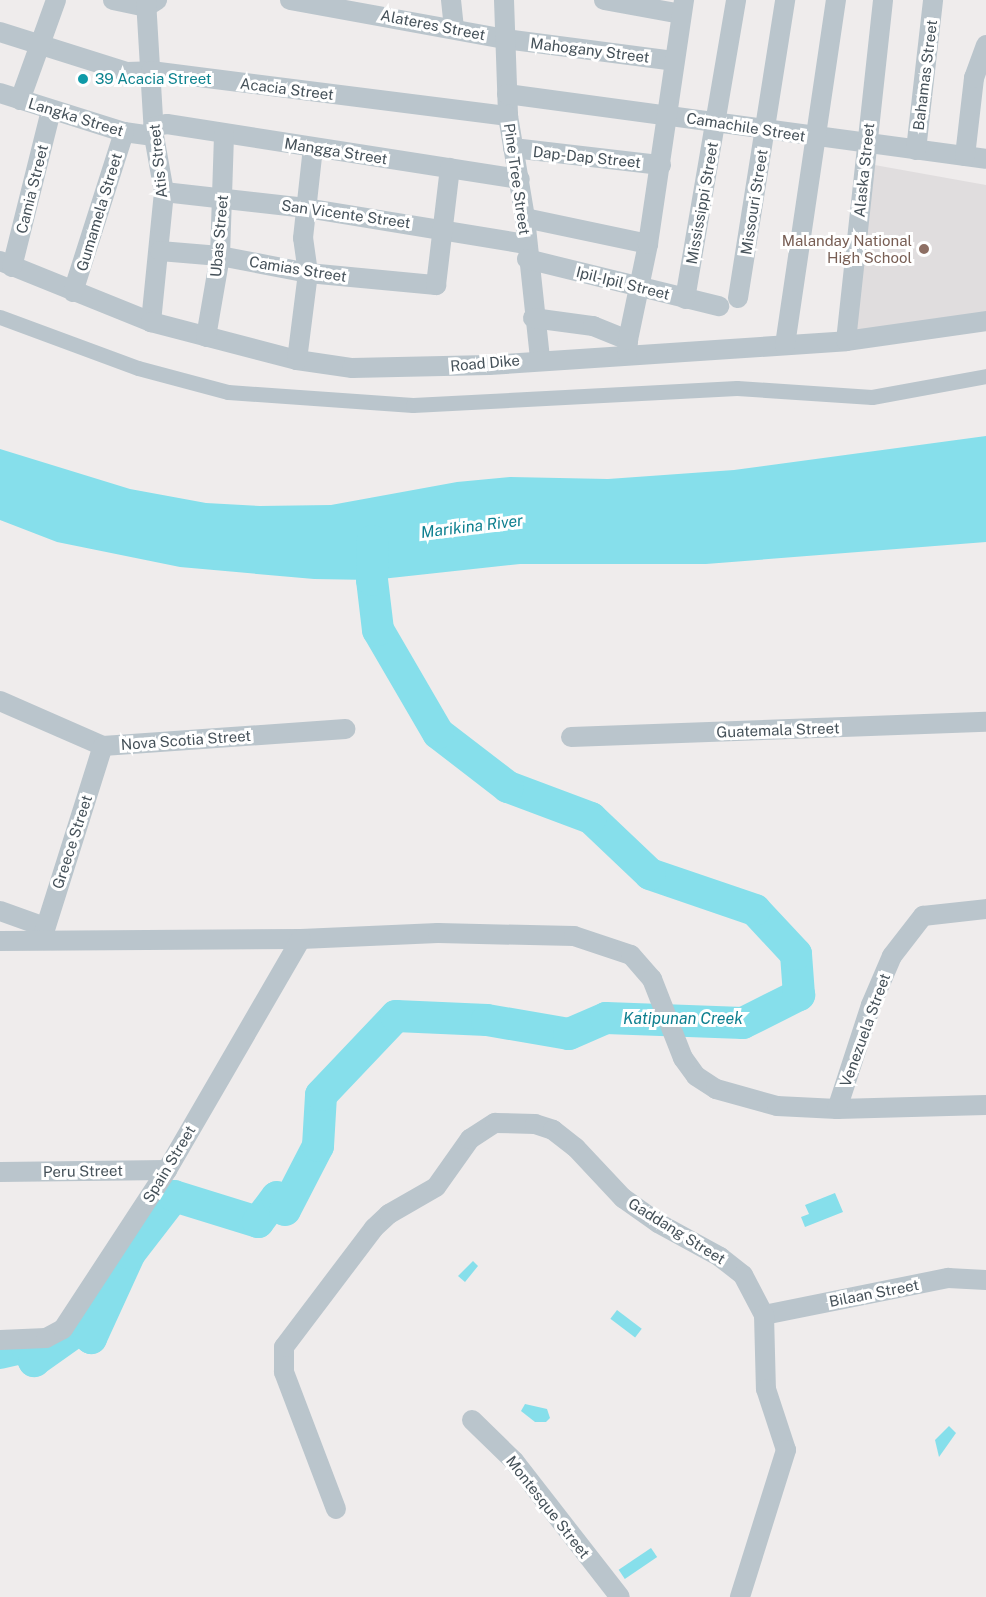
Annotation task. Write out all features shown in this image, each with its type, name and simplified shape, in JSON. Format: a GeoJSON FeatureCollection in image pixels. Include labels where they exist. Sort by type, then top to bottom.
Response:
{"type":"FeatureCollection","features":[{"type":"Feature","properties":{"kind":"street"},"geometry":{"type":"LineString","coordinates":[[20,100],[38,44],[56,0]]}},
{"type":"Feature","properties":{"kind":"street"},"geometry":{"type":"LineString","coordinates":[[113,0],[150,2]]}},
{"type":"Feature","properties":{"kind":"street","name":"Alateres Street"},"geometry":{"type":"LineString","coordinates":[[290,0],[397,9],[454,28],[505,39]]}},
{"type":"Feature","properties":{"kind":"street"},"geometry":{"type":"LineString","coordinates":[[451,0],[454,28]]}},
{"type":"Feature","properties":{"kind":"street","name":"Pine Tree Street"},"geometry":{"type":"LineString","coordinates":[[504,0],[508,116],[520,179],[533,318],[540,358]]}},
{"type":"Feature","properties":{"kind":"street"},"geometry":{"type":"LineString","coordinates":[[533,318],[593,326],[627,348],[661,165],[683,7],[604,0]]}},
{"type":"Feature","properties":{"kind":"street","name":"Mississippi Street"},"geometry":{"type":"LineString","coordinates":[[685,299],[736,0]]}},
{"type":"Feature","properties":{"kind":"street","name":"Missouri Street"},"geometry":{"type":"LineString","coordinates":[[738,298],[785,0]]}},
{"type":"Feature","properties":{"kind":"street"},"geometry":{"type":"LineString","coordinates":[[785,345],[836,0]]}},
{"type":"Feature","properties":{"kind":"street","name":"Alaska Street"},"geometry":{"type":"LineString","coordinates":[[846,341],[883,0]]}},
{"type":"Feature","properties":{"kind":"street","name":"Bahamas Street"},"geometry":{"type":"LineString","coordinates":[[916,150],[933,0]]}},
{"type":"Feature","properties":{"kind":"street","name":"Atis Street"},"geometry":{"type":"LineString","coordinates":[[150,2],[153,131],[164,192],[160,251],[151,322]]}},
{"type":"Feature","properties":{"kind":"street","name":"Acacia Street"},"geometry":{"type":"LineString","coordinates":[[0,32],[127,72],[151,71],[508,116]]}},
{"type":"Feature","properties":{"kind":"street","name":"Mahogany Street"},"geometry":{"type":"LineString","coordinates":[[505,39],[674,61]]}},
{"type":"Feature","properties":{"kind":"street"},"geometry":{"type":"LineString","coordinates":[[965,156],[974,78],[986,45]]}},
{"type":"Feature","properties":{"kind":"street","name":"Langka Street"},"geometry":{"type":"LineString","coordinates":[[0,93],[51,111],[124,132],[153,131]]}},
{"type":"Feature","properties":{"kind":"street","name":"Camachile Street"},"geometry":{"type":"LineString","coordinates":[[507,94],[669,115],[766,132],[986,159]]}},
{"type":"Feature","properties":{"kind":"street","name":"Camia Street"},"geometry":{"type":"LineString","coordinates":[[6,264],[51,111]]}},
{"type":"Feature","properties":{"kind":"street","name":"Mangga Street"},"geometry":{"type":"LineString","coordinates":[[153,131],[167,124],[520,179]]}},
{"type":"Feature","properties":{"kind":"street","name":"Gumamela Street"},"geometry":{"type":"LineString","coordinates":[[74,292],[124,132]]}},
{"type":"Feature","properties":{"kind":"street","name":"Ubas Street"},"geometry":{"type":"LineString","coordinates":[[206,337],[220,256],[224,199],[224,134]]}},
{"type":"Feature","properties":{"kind":"street"},"geometry":{"type":"LineString","coordinates":[[297,360],[308,273],[303,254],[313,148]]}},
{"type":"Feature","properties":{"kind":"street","name":"Dap-Dap Street"},"geometry":{"type":"LineString","coordinates":[[513,148],[661,165]]}},
{"type":"Feature","properties":{"kind":"street"},"geometry":{"type":"LineString","coordinates":[[443,228],[450,168]]}},
{"type":"Feature","properties":{"kind":"street","name":"San Vicente Street"},"geometry":{"type":"LineString","coordinates":[[164,192],[306,208],[443,228],[527,251]]}},
{"type":"Feature","properties":{"kind":"street"},"geometry":{"type":"LineString","coordinates":[[525,218],[648,244]]}},
{"type":"Feature","properties":{"kind":"street","name":"Camias Street"},"geometry":{"type":"LineString","coordinates":[[160,251],[220,256],[308,273],[436,285],[443,228]]}},
{"type":"Feature","properties":{"kind":"street","name":"Ipil-Ipil Street"},"geometry":{"type":"LineString","coordinates":[[527,251],[640,287],[719,306]]}},
{"type":"Feature","properties":{"kind":"street","name":"Road Dike"},"geometry":{"type":"LineString","coordinates":[[6,264],[151,322],[297,360],[352,368],[418,368],[627,348],[785,345],[846,341],[986,321]]}},
{"type":"Feature","properties":{"kind":"street"},"geometry":{"type":"LineString","coordinates":[[0,317],[138,368],[228,392],[413,405],[737,388],[872,397],[986,376]]}},
{"type":"Feature","properties":{"kind":"street","name":"Nova Scotia Street"},"geometry":{"type":"LineString","coordinates":[[0,701],[103,746],[345,729]]}},
{"type":"Feature","properties":{"kind":"street","name":"Guatemala Street"},"geometry":{"type":"LineString","coordinates":[[571,737],[986,722]]}},
{"type":"Feature","properties":{"kind":"street","name":"Greece Street"},"geometry":{"type":"LineString","coordinates":[[44,933],[103,746]]}},
{"type":"Feature","properties":{"kind":"street","name":"Venezuela Street"},"geometry":{"type":"LineString","coordinates":[[837,1110],[871,1005],[892,956],[923,916],[986,909]]}},
{"type":"Feature","properties":{"kind":"street"},"geometry":{"type":"LineString","coordinates":[[0,911],[44,933]]}},
{"type":"Feature","properties":{"kind":"street"},"geometry":{"type":"LineString","coordinates":[[0,941],[44,933],[301,939],[438,933],[574,936],[631,955],[652,980],[668,1015],[683,1058],[696,1076],[716,1089],[777,1106],[837,1110],[986,1105]]}},
{"type":"Feature","properties":{"kind":"street","name":"Spain Street"},"geometry":{"type":"LineString","coordinates":[[0,1340],[46,1338],[63,1329],[167,1170],[301,939]]}},
{"type":"Feature","properties":{"kind":"street","name":"Gaddang Street"},"geometry":{"type":"LineString","coordinates":[[336,1509],[284,1372],[284,1347],[374,1228],[389,1214],[436,1186],[470,1139],[495,1123],[515,1121],[553,1130],[623,1198],[658,1223],[720,1257],[743,1275],[764,1315],[766,1389],[786,1450],[740,1597]]}},
{"type":"Feature","properties":{"kind":"street","name":"Peru Street"},"geometry":{"type":"LineString","coordinates":[[0,1172],[167,1170]]}},
{"type":"Feature","properties":{"kind":"street","name":"Bilaan Street"},"geometry":{"type":"LineString","coordinates":[[764,1315],[948,1278],[986,1280]]}},
{"type":"Feature","properties":{"kind":"street","name":"Montesque Street"},"geometry":{"type":"LineString","coordinates":[[472,1420],[514,1461],[620,1597]]}},
{"type":"Feature","properties":{"kind":"shaded area","name":"Malanday National High School"},"geometry":{"type":"Polygon","coordinates":[[[869,164],[986,185],[986,313],[853,336],[869,164]]]}},
{"type":"Feature","properties":{"kind":"water","name":"Marikina River"},"geometry":{"type":"Polygon","coordinates":[[[986,436],[986,542],[706,564],[520,564],[372,580],[314,579],[180,567],[57,542],[0,520],[0,449],[130,489],[206,503],[260,506],[331,505],[457,482],[510,477],[608,479],[734,470],[986,436]]]}},
{"type":"Feature","properties":{"kind":"water"},"geometry":{"type":"Polygon","coordinates":[[[835,1193],[843,1212],[805,1227],[801,1217],[809,1214],[805,1205],[835,1193]]]}},
{"type":"Feature","properties":{"kind":"water"},"geometry":{"type":"Polygon","coordinates":[[[473,1261],[478,1266],[465,1282],[458,1276],[473,1261]]]}},
{"type":"Feature","properties":{"kind":"water"},"geometry":{"type":"Polygon","coordinates":[[[617,1310],[642,1329],[635,1337],[610,1319],[617,1310]]]}},
{"type":"Feature","properties":{"kind":"water"},"geometry":{"type":"Polygon","coordinates":[[[525,1404],[547,1409],[550,1418],[546,1422],[535,1422],[521,1411],[525,1404]]]}},
{"type":"Feature","properties":{"kind":"water"},"geometry":{"type":"Polygon","coordinates":[[[949,1426],[956,1433],[939,1457],[935,1440],[949,1426]]]}},
{"type":"Feature","properties":{"kind":"water"},"geometry":{"type":"Polygon","coordinates":[[[651,1548],[657,1557],[625,1579],[619,1570],[651,1548]]]}},
{"type":"Feature","properties":{"kind":"waterway","name":"Katipunan Creek"},"geometry":{"type":"LineString","coordinates":[[0,1353],[27,1347],[34,1361],[86,1324],[91,1338],[130,1253],[174,1196],[258,1222],[277,1197],[285,1210],[318,1146],[321,1095],[396,1016],[487,1020],[569,1034],[606,1018],[743,1023],[799,995],[796,954],[755,910],[650,874],[591,818],[508,787],[438,733],[378,630],[372,580],[373,541]]}},
{"type":"Feature","properties":{"kind":"place","name":"39 Acacia Street"},"geometry":{"type":"Point","coordinates":[83,79]}},
{"type":"Feature","properties":{"kind":"place","name":"Malanday National High School"},"geometry":{"type":"Point","coordinates":[924,249]}}]}
